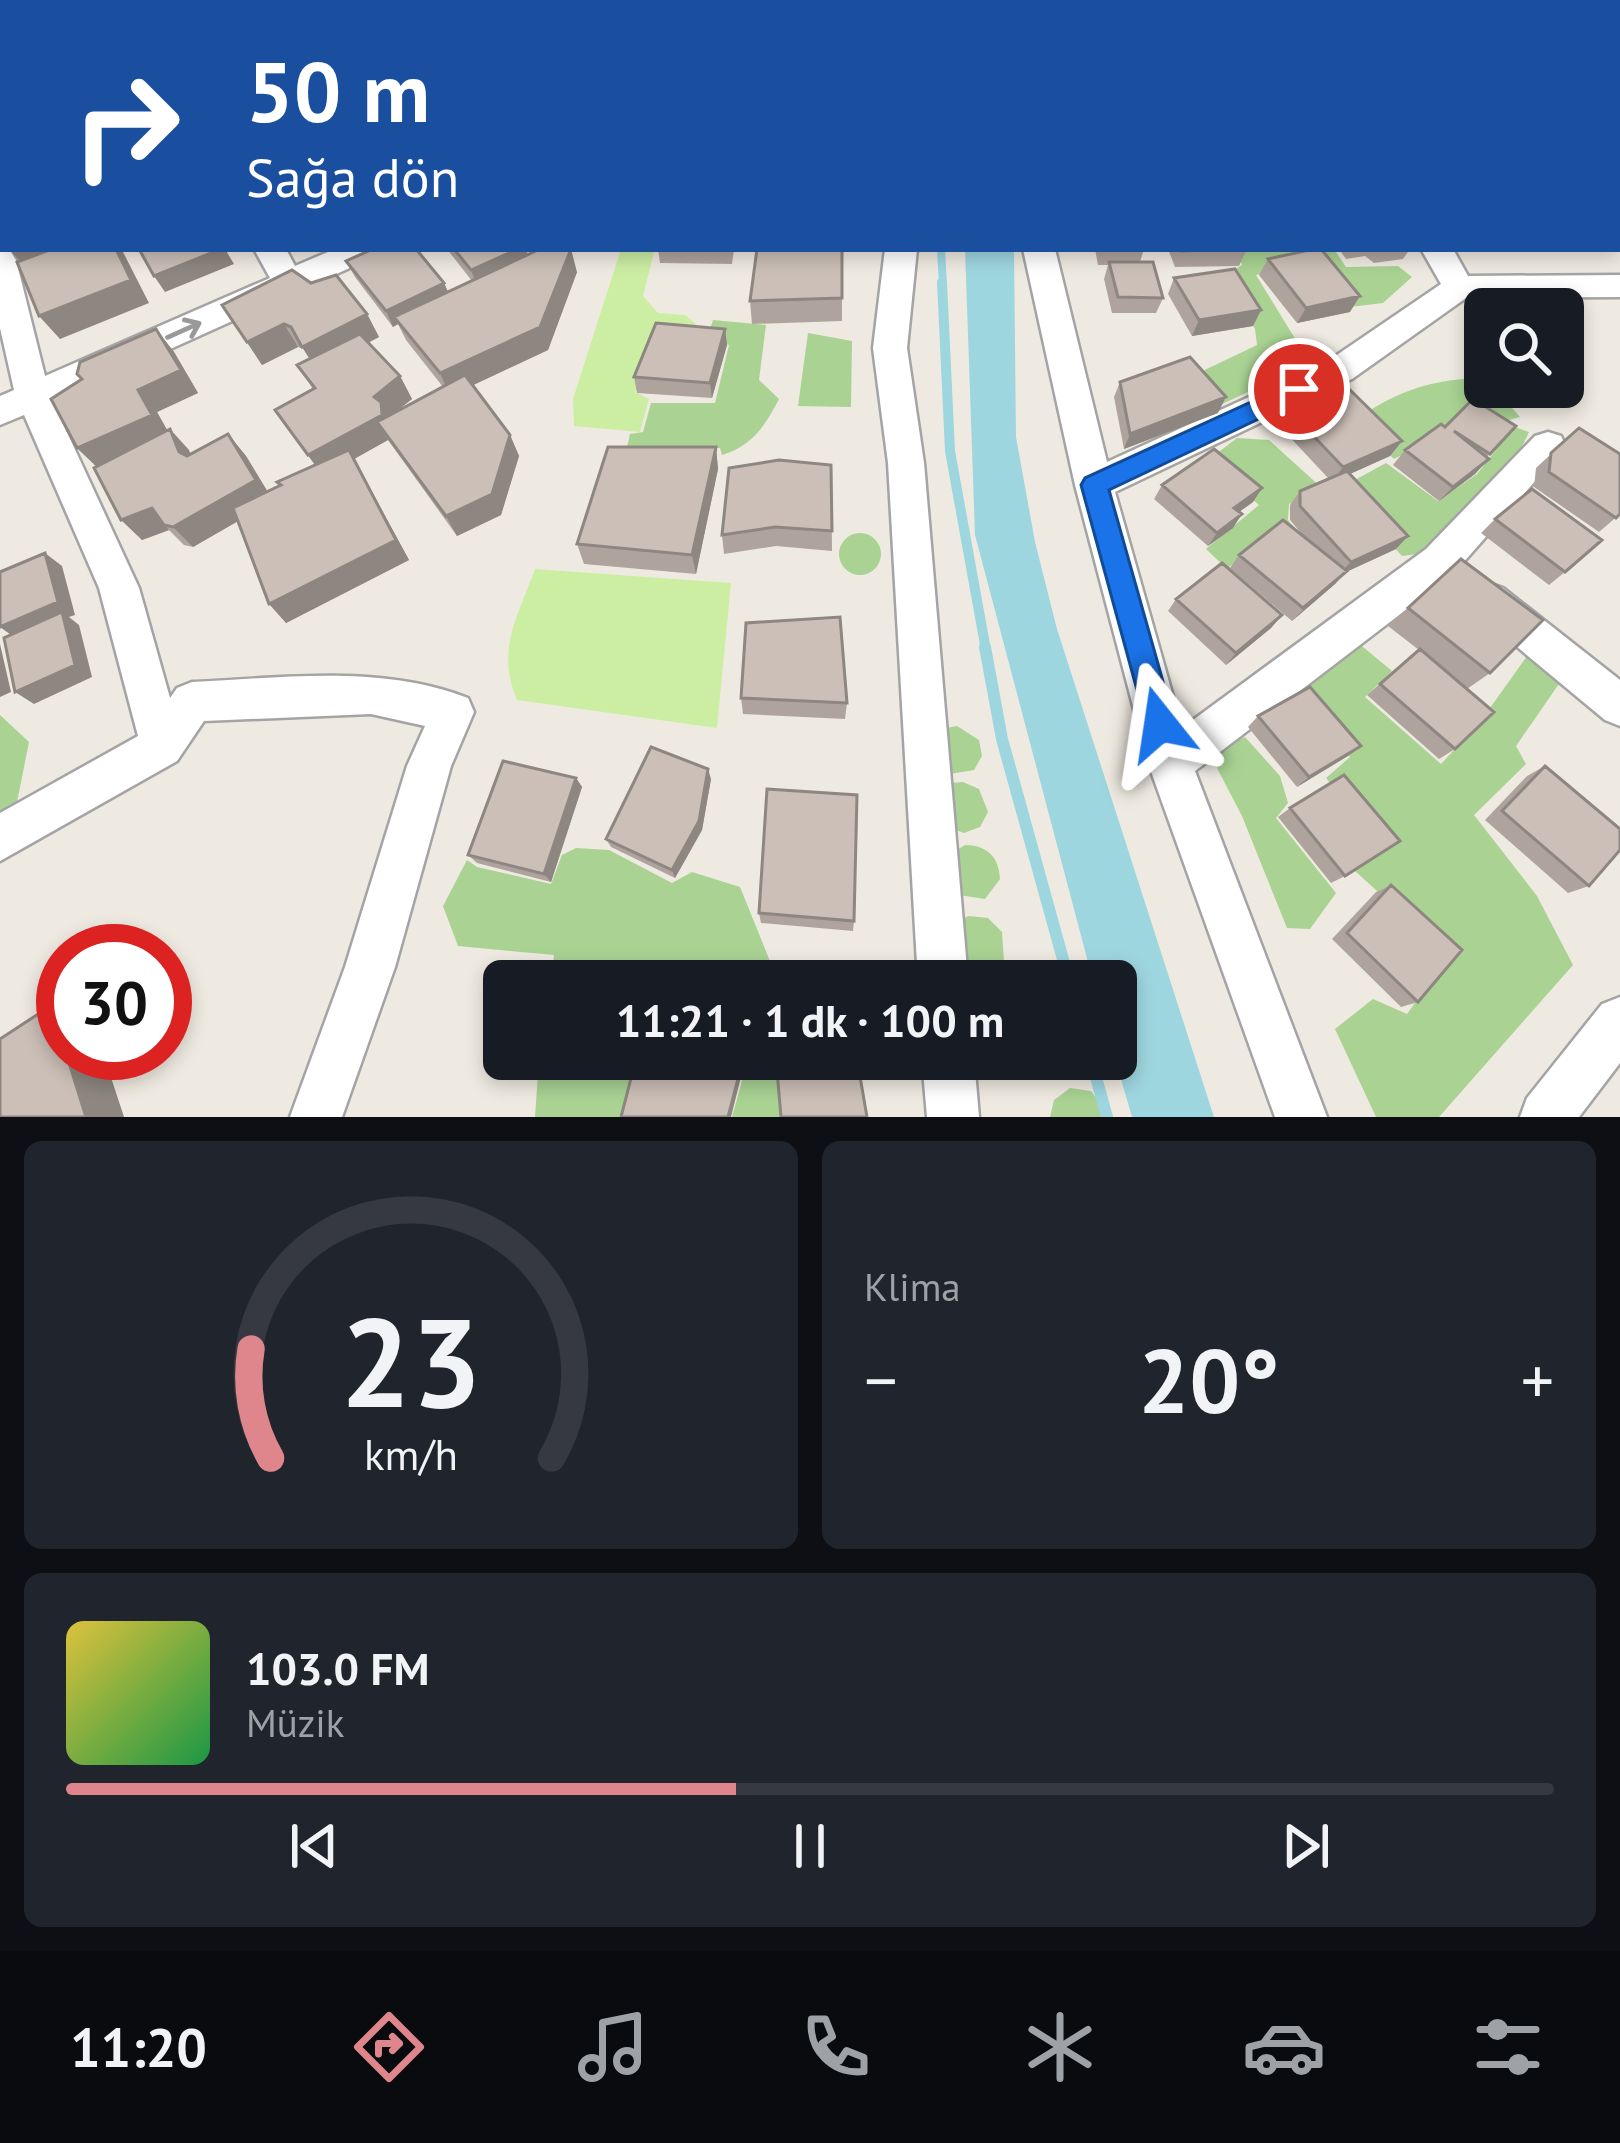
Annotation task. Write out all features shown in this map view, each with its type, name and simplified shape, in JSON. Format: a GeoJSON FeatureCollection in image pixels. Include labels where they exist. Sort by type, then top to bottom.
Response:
{"type":"FeatureCollection","features":[{"type":"Feature","properties":{"kind":"street"},"geometry":{"type":"LineString","coordinates":[[272,252],[289,284]]}},
{"type":"Feature","properties":{"kind":"street"},"geometry":{"type":"LineString","coordinates":[[17,403],[356,252]]}},
{"type":"Feature","properties":{"kind":"street"},"geometry":{"type":"LineString","coordinates":[[901,252],[890,348],[906,463],[942,960]]}},
{"type":"Feature","properties":{"kind":"street"},"geometry":{"type":"LineString","coordinates":[[1040,252],[1094,485],[1170,764],[1300,1115]]}},
{"type":"Feature","properties":{"kind":"street"},"geometry":{"type":"LineString","coordinates":[[1439,252],[1459,287]]}},
{"type":"Feature","properties":{"kind":"street"},"geometry":{"type":"LineString","coordinates":[[0,260],[17,403],[119,588],[162,746]]}},
{"type":"Feature","properties":{"kind":"street"},"geometry":{"type":"LineString","coordinates":[[1094,485],[1340,370],[1459,287],[1620,286]]}},
{"type":"Feature","properties":{"kind":"street"},"geometry":{"type":"LineString","coordinates":[[1170,764],[1441,561],[1548,446]]}},
{"type":"Feature","properties":{"kind":"street"},"geometry":{"type":"LineString","coordinates":[[1441,561],[1620,706]]}},
{"type":"Feature","properties":{"kind":"street"},"geometry":{"type":"LineString","coordinates":[[0,838],[162,746],[192,702],[371,694],[453,712],[429,766],[370,968],[316,1117]]}},
{"type":"Feature","properties":{"kind":"street"},"geometry":{"type":"LineString","coordinates":[[1546,1117],[1620,1022]]}},
{"type":"Feature","properties":{"kind":"street"},"geometry":{"type":"LineString","coordinates":[[949,1080],[952,1117]]}},
{"type":"Feature","properties":{"kind":"green space"},"geometry":{"type":"Polygon","coordinates":[[[620,252],[654,252],[643,296],[658,313],[685,315],[708,334],[657,338],[635,392],[649,399],[640,432],[574,426],[573,399],[620,252]]]}},
{"type":"Feature","properties":{"kind":"green space"},"geometry":{"type":"Polygon","coordinates":[[[1236,252],[1336,252],[1346,267],[1398,266],[1412,277],[1383,303],[1350,307],[1309,262],[1256,275],[1310,363],[1216,407],[1190,377],[1257,345],[1255,329],[1227,282],[1227,275],[1242,265],[1236,252]]]}},
{"type":"Feature","properties":{"kind":"green space"},"geometry":{"type":"Polygon","coordinates":[[[713,320],[766,325],[759,380],[779,399],[768,418],[750,440],[722,455],[720,448],[627,447],[630,434],[643,432],[651,403],[715,403],[729,345],[707,339],[713,320]]]}},
{"type":"Feature","properties":{"kind":"green space"},"geometry":{"type":"Polygon","coordinates":[[[808,333],[852,341],[851,407],[798,406],[808,333]]]}},
{"type":"Feature","properties":{"kind":"green space"},"geometry":{"type":"Polygon","coordinates":[[[1464,379],[1464,408],[1512,408],[1520,417],[1498,423],[1459,413],[1433,439],[1394,459],[1355,420],[1384,402],[1441,382],[1464,379]]]}},
{"type":"Feature","properties":{"kind":"green space"},"geometry":{"type":"Polygon","coordinates":[[[1512,426],[1529,432],[1516,459],[1425,553],[1402,556],[1340,488],[1386,463],[1438,501],[1477,474],[1503,441],[1502,432],[1512,426]]]}},
{"type":"Feature","properties":{"kind":"green space"},"geometry":{"type":"Polygon","coordinates":[[[1237,438],[1269,440],[1323,489],[1289,504],[1288,520],[1317,554],[1274,531],[1227,569],[1206,549],[1259,505],[1207,461],[1237,438]]]}},
{"type":"Feature","properties":{"kind":"green space"},"geometry":{"type":"Polygon","coordinates":[[[860,533],[875,539],[881,554],[875,569],[860,575],[845,569],[839,554],[845,539],[860,533]]]}},
{"type":"Feature","properties":{"kind":"green space"},"geometry":{"type":"Polygon","coordinates":[[[535,569],[731,583],[717,728],[517,700],[509,649],[535,569]]]}},
{"type":"Feature","properties":{"kind":"green space"},"geometry":{"type":"Polygon","coordinates":[[[1357,642],[1392,671],[1365,697],[1441,764],[1480,722],[1527,656],[1563,678],[1516,746],[1526,764],[1474,815],[1537,896],[1573,965],[1439,1117],[1376,1117],[1335,1029],[1373,999],[1407,1014],[1449,956],[1355,871],[1387,849],[1326,778],[1350,757],[1292,690],[1357,642]]]}},
{"type":"Feature","properties":{"kind":"green space"},"geometry":{"type":"Polygon","coordinates":[[[0,715],[29,742],[17,802],[0,811],[0,715]]]}},
{"type":"Feature","properties":{"kind":"green space"},"geometry":{"type":"Polygon","coordinates":[[[957,726],[979,740],[982,756],[974,770],[950,774],[941,729],[957,726]]]}},
{"type":"Feature","properties":{"kind":"green space"},"geometry":{"type":"Polygon","coordinates":[[[1245,737],[1280,776],[1288,803],[1276,818],[1336,893],[1310,929],[1287,928],[1242,816],[1217,768],[1223,747],[1245,737]]]}},
{"type":"Feature","properties":{"kind":"green space"},"geometry":{"type":"Polygon","coordinates":[[[963,782],[979,789],[988,812],[980,827],[964,833],[948,827],[950,783],[963,782]]]}},
{"type":"Feature","properties":{"kind":"green space"},"geometry":{"type":"Polygon","coordinates":[[[965,845],[985,850],[997,864],[1000,879],[985,899],[959,895],[950,854],[965,845]]]}},
{"type":"Feature","properties":{"kind":"green space"},"geometry":{"type":"Polygon","coordinates":[[[576,848],[609,850],[672,883],[692,872],[740,887],[770,960],[553,960],[554,955],[458,946],[443,906],[467,860],[477,867],[551,884],[562,855],[576,848]]]}},
{"type":"Feature","properties":{"kind":"green space"},"geometry":{"type":"Polygon","coordinates":[[[988,918],[1002,932],[1004,960],[963,960],[961,919],[988,918]]]}},
{"type":"Feature","properties":{"kind":"green space"},"geometry":{"type":"Polygon","coordinates":[[[538,1080],[635,1080],[626,1117],[535,1117],[538,1080]]]}},
{"type":"Feature","properties":{"kind":"green space"},"geometry":{"type":"Polygon","coordinates":[[[742,1080],[777,1080],[781,1117],[732,1117],[742,1080]]]}},
{"type":"Feature","properties":{"kind":"green space"},"geometry":{"type":"Polygon","coordinates":[[[1070,1088],[1091,1091],[1111,1117],[1050,1117],[1054,1100],[1070,1088]]]}},
{"type":"Feature","properties":{"kind":"water"},"geometry":{"type":"Polygon","coordinates":[[[965,252],[1014,252],[1016,437],[1035,542],[1057,629],[1214,1117],[1132,1117],[1121,1080],[1137,1080],[1137,960],[1087,960],[975,535],[965,252]]]}},
{"type":"Feature","properties":{"kind":"building"},"geometry":{"type":"Polygon","coordinates":[[[44,252],[117,252],[131,280],[39,316],[17,262],[44,252]]]}},
{"type":"Feature","properties":{"kind":"building"},"geometry":{"type":"Polygon","coordinates":[[[141,252],[214,252],[154,276],[141,252]]]}},
{"type":"Feature","properties":{"kind":"building"},"geometry":{"type":"Polygon","coordinates":[[[366,252],[418,252],[444,283],[386,311],[346,261],[366,252]]]}},
{"type":"Feature","properties":{"kind":"building"},"geometry":{"type":"Polygon","coordinates":[[[456,252],[511,252],[471,270],[456,252]]]}},
{"type":"Feature","properties":{"kind":"building"},"geometry":{"type":"Polygon","coordinates":[[[534,252],[570,252],[540,327],[440,373],[394,317],[534,252]]]}},
{"type":"Feature","properties":{"kind":"building"},"geometry":{"type":"Polygon","coordinates":[[[757,252],[842,252],[842,298],[750,301],[757,252]]]}},
{"type":"Feature","properties":{"kind":"building"},"geometry":{"type":"Polygon","coordinates":[[[1323,252],[1360,296],[1306,308],[1268,259],[1323,252]]]}},
{"type":"Feature","properties":{"kind":"building"},"geometry":{"type":"Polygon","coordinates":[[[1109,262],[1153,262],[1163,298],[1118,297],[1109,262]]]}},
{"type":"Feature","properties":{"kind":"building"},"geometry":{"type":"Polygon","coordinates":[[[1235,269],[1261,310],[1199,320],[1174,278],[1235,269]]]}},
{"type":"Feature","properties":{"kind":"building"},"geometry":{"type":"Polygon","coordinates":[[[292,270],[311,283],[336,275],[367,314],[302,347],[291,327],[284,324],[247,342],[222,305],[292,270]]]}},
{"type":"Feature","properties":{"kind":"building"},"geometry":{"type":"Polygon","coordinates":[[[656,323],[725,329],[710,383],[634,377],[656,323]]]}},
{"type":"Feature","properties":{"kind":"building"},"geometry":{"type":"Polygon","coordinates":[[[156,329],[181,370],[138,390],[152,415],[77,448],[51,399],[82,379],[77,374],[80,362],[156,329]]]}},
{"type":"Feature","properties":{"kind":"building"},"geometry":{"type":"Polygon","coordinates":[[[360,334],[400,376],[374,397],[381,402],[382,415],[308,455],[275,410],[315,388],[297,365],[360,334]]]}},
{"type":"Feature","properties":{"kind":"building"},"geometry":{"type":"Polygon","coordinates":[[[1190,357],[1226,397],[1130,434],[1120,382],[1190,357]]]}},
{"type":"Feature","properties":{"kind":"building"},"geometry":{"type":"Polygon","coordinates":[[[465,375],[510,435],[492,494],[446,516],[377,422],[465,375]]]}},
{"type":"Feature","properties":{"kind":"building"},"geometry":{"type":"Polygon","coordinates":[[[1345,385],[1402,441],[1343,467],[1280,401],[1293,396],[1306,402],[1345,385]]]}},
{"type":"Feature","properties":{"kind":"building"},"geometry":{"type":"Polygon","coordinates":[[[1464,408],[1487,408],[1516,426],[1490,454],[1454,431],[1489,459],[1453,487],[1405,450],[1441,424],[1445,427],[1464,408]]]}},
{"type":"Feature","properties":{"kind":"building"},"geometry":{"type":"Polygon","coordinates":[[[1579,428],[1620,454],[1620,514],[1616,518],[1549,472],[1551,453],[1579,428]]]}},
{"type":"Feature","properties":{"kind":"building"},"geometry":{"type":"Polygon","coordinates":[[[170,429],[179,452],[187,456],[228,434],[256,480],[173,527],[164,525],[152,508],[121,520],[94,468],[170,429]]]}},
{"type":"Feature","properties":{"kind":"building"},"geometry":{"type":"Polygon","coordinates":[[[608,447],[716,447],[692,555],[577,544],[608,447]]]}},
{"type":"Feature","properties":{"kind":"building"},"geometry":{"type":"Polygon","coordinates":[[[1214,449],[1262,488],[1234,508],[1242,514],[1217,533],[1162,485],[1214,449]]]}},
{"type":"Feature","properties":{"kind":"building"},"geometry":{"type":"Polygon","coordinates":[[[349,450],[396,540],[269,604],[233,508],[349,450]]]}},
{"type":"Feature","properties":{"kind":"building"},"geometry":{"type":"Polygon","coordinates":[[[779,460],[831,465],[832,531],[775,527],[722,535],[729,468],[779,460]]]}},
{"type":"Feature","properties":{"kind":"building"},"geometry":{"type":"Polygon","coordinates":[[[1347,471],[1408,536],[1351,562],[1300,506],[1300,491],[1347,471]]]}},
{"type":"Feature","properties":{"kind":"building"},"geometry":{"type":"Polygon","coordinates":[[[1532,489],[1602,540],[1565,572],[1495,519],[1532,489]]]}},
{"type":"Feature","properties":{"kind":"building"},"geometry":{"type":"Polygon","coordinates":[[[1283,520],[1347,571],[1303,608],[1239,555],[1283,520]]]}},
{"type":"Feature","properties":{"kind":"building"},"geometry":{"type":"Polygon","coordinates":[[[45,553],[58,602],[0,627],[0,572],[45,553]]]}},
{"type":"Feature","properties":{"kind":"building"},"geometry":{"type":"Polygon","coordinates":[[[1461,559],[1543,620],[1490,673],[1408,608],[1461,559]]]}},
{"type":"Feature","properties":{"kind":"building"},"geometry":{"type":"Polygon","coordinates":[[[1222,563],[1282,615],[1236,653],[1176,599],[1222,563]]]}},
{"type":"Feature","properties":{"kind":"building"},"geometry":{"type":"Polygon","coordinates":[[[62,612],[75,665],[15,692],[4,638],[62,612]]]}},
{"type":"Feature","properties":{"kind":"building"},"geometry":{"type":"Polygon","coordinates":[[[840,617],[847,703],[741,698],[746,623],[840,617]]]}},
{"type":"Feature","properties":{"kind":"building"},"geometry":{"type":"Polygon","coordinates":[[[1420,649],[1494,712],[1455,749],[1380,684],[1420,649]]]}},
{"type":"Feature","properties":{"kind":"building"},"geometry":{"type":"Polygon","coordinates":[[[1310,687],[1361,746],[1309,777],[1258,716],[1310,687]]]}},
{"type":"Feature","properties":{"kind":"building"},"geometry":{"type":"Polygon","coordinates":[[[651,747],[708,769],[699,821],[672,870],[606,839],[651,747]]]}},
{"type":"Feature","properties":{"kind":"building"},"geometry":{"type":"Polygon","coordinates":[[[503,761],[576,778],[544,874],[468,855],[503,761]]]}},
{"type":"Feature","properties":{"kind":"building"},"geometry":{"type":"Polygon","coordinates":[[[1545,766],[1620,829],[1620,850],[1589,886],[1502,811],[1545,766]]]}},
{"type":"Feature","properties":{"kind":"building"},"geometry":{"type":"Polygon","coordinates":[[[1344,775],[1400,841],[1345,876],[1290,808],[1344,775]]]}},
{"type":"Feature","properties":{"kind":"building"},"geometry":{"type":"Polygon","coordinates":[[[767,789],[857,795],[854,921],[759,913],[767,789]]]}},
{"type":"Feature","properties":{"kind":"building"},"geometry":{"type":"Polygon","coordinates":[[[1391,885],[1462,950],[1418,1002],[1347,933],[1391,885]]]}},
{"type":"Feature","properties":{"kind":"building"},"geometry":{"type":"Polygon","coordinates":[[[36,1015],[36,1080],[74,1080],[86,1117],[0,1117],[0,1039],[36,1015]]]}},
{"type":"Feature","properties":{"kind":"building"},"geometry":{"type":"Polygon","coordinates":[[[631,1080],[738,1080],[728,1117],[621,1117],[631,1080]]]}},
{"type":"Feature","properties":{"kind":"building"},"geometry":{"type":"Polygon","coordinates":[[[778,1080],[861,1080],[867,1117],[781,1117],[778,1080]]]}},
{"type":"Feature","properties":{"kind":"waterway"},"geometry":{"type":"LineString","coordinates":[[941,252],[943,285]]}},
{"type":"Feature","properties":{"kind":"waterway"},"geometry":{"type":"LineString","coordinates":[[942,282],[950,451],[986,650]]}},
{"type":"Feature","properties":{"kind":"waterway"},"geometry":{"type":"LineString","coordinates":[[985,647],[1002,739],[1063,960]]}},
{"type":"Feature","properties":{"kind":"waterway"},"geometry":{"type":"LineString","coordinates":[[1097,1080],[1107,1117]]}},
{"type":"Feature","properties":{"kind":"route"},"geometry":{"type":"LineString","coordinates":[[1160,724],[1094,485],[1299,389]]}}]}
